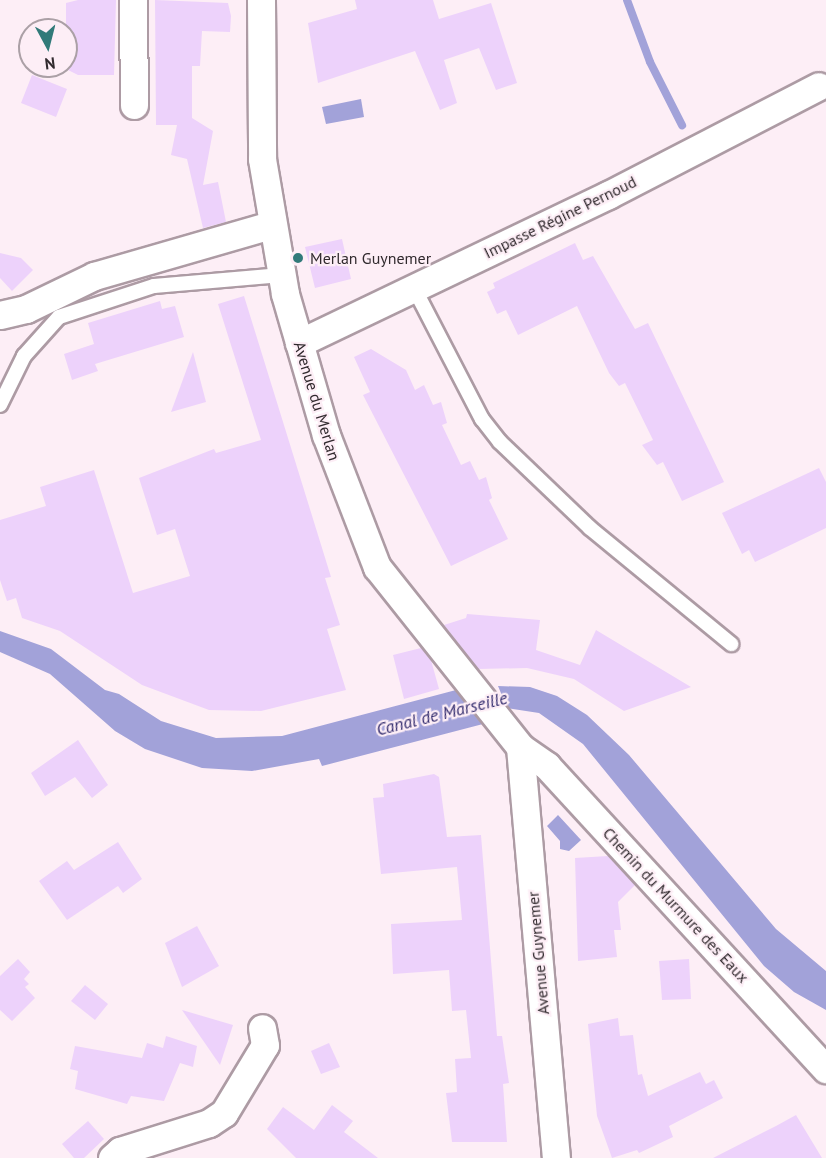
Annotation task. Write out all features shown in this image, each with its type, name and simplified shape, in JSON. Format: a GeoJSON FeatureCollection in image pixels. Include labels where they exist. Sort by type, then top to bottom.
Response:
{"type":"FeatureCollection","features":[{"type":"Feature","properties":{"kind":"street"},"geometry":{"type":"LineString","coordinates":[[133,0],[134,105]]}},
{"type":"Feature","properties":{"kind":"street","name":"Avenue du Merlan"},"geometry":{"type":"LineString","coordinates":[[261,0],[262,159],[271,225],[299,343],[363,540],[391,589],[520,747]]}},
{"type":"Feature","properties":{"kind":"street","name":"Impasse Régine Pernoud"},"geometry":{"type":"LineString","coordinates":[[299,343],[413,286],[608,195],[824,85]]}},
{"type":"Feature","properties":{"kind":"street"},"geometry":{"type":"LineString","coordinates":[[0,315],[26,309],[94,276],[271,225]]}},
{"type":"Feature","properties":{"kind":"street","name":"Chemin du Murmure des Eaux"},"geometry":{"type":"LineString","coordinates":[[520,747],[547,766],[826,1069]]}},
{"type":"Feature","properties":{"kind":"street","name":"Avenue Guynemer"},"geometry":{"type":"LineString","coordinates":[[520,747],[556,1158]]}},
{"type":"Feature","properties":{"kind":"street"},"geometry":{"type":"LineString","coordinates":[[112,1158],[120,1150],[209,1123],[224,1113],[265,1046],[262,1028]]}},
{"type":"Feature","properties":{"kind":"lane"},"geometry":{"type":"LineString","coordinates":[[0,405],[24,356],[58,317],[154,286],[282,275]]}},
{"type":"Feature","properties":{"kind":"lane"},"geometry":{"type":"LineString","coordinates":[[413,286],[495,437],[590,528],[731,644]]}},
{"type":"Feature","properties":{"kind":"water"},"geometry":{"type":"Polygon","coordinates":[[[361,99],[364,117],[326,124],[322,107],[361,99]]]}},
{"type":"Feature","properties":{"kind":"water","name":"Canal de Marseille"},"geometry":{"type":"Polygon","coordinates":[[[0,631],[51,649],[105,690],[119,694],[161,721],[216,738],[282,736],[456,690],[483,724],[322,766],[319,759],[252,771],[202,768],[145,749],[115,731],[50,674],[0,652],[0,631]]]}},
{"type":"Feature","properties":{"kind":"water"},"geometry":{"type":"Polygon","coordinates":[[[498,686],[530,687],[557,696],[587,715],[629,755],[776,929],[826,971],[826,1010],[794,992],[764,966],[583,744],[539,713],[507,708],[498,686]]]}},
{"type":"Feature","properties":{"kind":"water"},"geometry":{"type":"Polygon","coordinates":[[[558,815],[581,840],[569,851],[560,849],[560,841],[547,826],[558,815]]]}},
{"type":"Feature","properties":{"kind":"building"},"geometry":{"type":"Polygon","coordinates":[[[78,0],[116,0],[114,75],[78,75],[78,18],[66,18],[66,3],[78,0]]]}},
{"type":"Feature","properties":{"kind":"building"},"geometry":{"type":"Polygon","coordinates":[[[155,0],[228,3],[231,16],[230,32],[202,31],[200,66],[192,66],[192,118],[213,131],[203,185],[218,182],[226,222],[203,228],[187,159],[171,155],[177,125],[156,125],[155,0]]]}},
{"type":"Feature","properties":{"kind":"building"},"geometry":{"type":"Polygon","coordinates":[[[355,0],[433,0],[439,19],[491,3],[517,83],[496,90],[479,48],[444,60],[457,103],[440,110],[415,51],[318,83],[308,23],[357,9],[355,0]]]}},
{"type":"Feature","properties":{"kind":"building"},"geometry":{"type":"Polygon","coordinates":[[[31,78],[40,78],[67,89],[56,117],[21,103],[31,78]]]}},
{"type":"Feature","properties":{"kind":"building"},"geometry":{"type":"Polygon","coordinates":[[[342,239],[351,279],[315,288],[305,247],[342,239]]]}},
{"type":"Feature","properties":{"kind":"building"},"geometry":{"type":"Polygon","coordinates":[[[575,243],[583,260],[593,256],[635,329],[648,323],[724,482],[682,501],[663,462],[657,465],[642,445],[653,440],[625,383],[619,386],[609,373],[577,306],[518,335],[506,310],[497,314],[487,292],[495,288],[493,283],[575,243]]]}},
{"type":"Feature","properties":{"kind":"building"},"geometry":{"type":"Polygon","coordinates":[[[0,253],[21,258],[33,270],[12,291],[0,278],[0,253]]]}},
{"type":"Feature","properties":{"kind":"building"},"geometry":{"type":"Polygon","coordinates":[[[244,296],[331,577],[325,578],[340,625],[327,629],[346,690],[261,711],[209,710],[142,685],[60,631],[22,618],[16,598],[7,601],[0,580],[0,520],[46,506],[40,487],[94,470],[133,593],[190,576],[175,529],[157,535],[139,478],[214,449],[216,453],[261,440],[218,304],[244,296]]]}},
{"type":"Feature","properties":{"kind":"building"},"geometry":{"type":"Polygon","coordinates":[[[160,301],[162,309],[175,306],[184,337],[95,364],[98,371],[72,380],[64,354],[94,344],[88,323],[160,301]]]}},
{"type":"Feature","properties":{"kind":"building"},"geometry":{"type":"Polygon","coordinates":[[[371,349],[406,370],[415,390],[424,385],[433,405],[441,402],[447,423],[442,425],[461,465],[470,461],[479,480],[486,477],[492,498],[489,500],[508,539],[451,566],[363,395],[370,392],[354,357],[371,349]]]}},
{"type":"Feature","properties":{"kind":"building"},"geometry":{"type":"Polygon","coordinates":[[[193,352],[206,402],[171,412],[193,352]]]}},
{"type":"Feature","properties":{"kind":"building"},"geometry":{"type":"Polygon","coordinates":[[[819,468],[826,482],[826,528],[755,562],[749,550],[742,554],[722,513],[819,468]]]}},
{"type":"Feature","properties":{"kind":"building"},"geometry":{"type":"Polygon","coordinates":[[[467,614],[540,620],[536,650],[580,665],[596,630],[691,687],[624,711],[574,679],[527,668],[478,669],[444,625],[466,618],[467,614]]]}},
{"type":"Feature","properties":{"kind":"building"},"geometry":{"type":"Polygon","coordinates":[[[421,648],[431,660],[439,689],[404,699],[393,655],[421,648]]]}},
{"type":"Feature","properties":{"kind":"building"},"geometry":{"type":"Polygon","coordinates":[[[78,740],[108,785],[92,798],[75,777],[45,796],[31,773],[78,740]]]}},
{"type":"Feature","properties":{"kind":"building"},"geometry":{"type":"Polygon","coordinates":[[[434,774],[439,777],[447,837],[481,835],[497,1036],[502,1036],[509,1083],[503,1084],[507,1142],[452,1142],[446,1093],[457,1092],[455,1059],[471,1058],[466,1010],[452,1011],[449,970],[393,974],[391,924],[462,920],[457,867],[381,874],[373,798],[384,797],[383,784],[434,774]]]}},
{"type":"Feature","properties":{"kind":"building"},"geometry":{"type":"Polygon","coordinates":[[[118,842],[142,879],[123,893],[118,886],[67,920],[39,881],[67,861],[74,870],[118,842]]]}},
{"type":"Feature","properties":{"kind":"building"},"geometry":{"type":"Polygon","coordinates":[[[608,856],[635,885],[618,902],[621,930],[614,930],[617,957],[578,961],[575,858],[608,856]]]}},
{"type":"Feature","properties":{"kind":"building"},"geometry":{"type":"Polygon","coordinates":[[[197,926],[219,966],[182,987],[165,943],[197,926]]]}},
{"type":"Feature","properties":{"kind":"building"},"geometry":{"type":"Polygon","coordinates":[[[18,959],[30,972],[24,979],[29,984],[25,987],[35,998],[12,1021],[0,1010],[0,976],[18,959]]]}},
{"type":"Feature","properties":{"kind":"building"},"geometry":{"type":"Polygon","coordinates":[[[689,959],[691,999],[662,1000],[659,961],[689,959]]]}},
{"type":"Feature","properties":{"kind":"building"},"geometry":{"type":"Polygon","coordinates":[[[85,985],[108,1004],[95,1020],[71,1001],[85,985]]]}},
{"type":"Feature","properties":{"kind":"building"},"geometry":{"type":"Polygon","coordinates":[[[182,1010],[233,1025],[220,1065],[182,1010]]]}},
{"type":"Feature","properties":{"kind":"building"},"geometry":{"type":"Polygon","coordinates":[[[618,1018],[620,1036],[633,1035],[638,1075],[642,1074],[648,1096],[700,1072],[706,1084],[714,1080],[723,1098],[669,1126],[673,1137],[639,1153],[637,1150],[612,1158],[597,1116],[588,1024],[618,1018]]]}},
{"type":"Feature","properties":{"kind":"building"},"geometry":{"type":"Polygon","coordinates":[[[166,1036],[197,1046],[193,1067],[180,1063],[164,1101],[131,1096],[127,1104],[75,1089],[78,1071],[70,1069],[75,1046],[142,1058],[147,1043],[163,1048],[166,1036]]]}},
{"type":"Feature","properties":{"kind":"building"},"geometry":{"type":"Polygon","coordinates":[[[329,1043],[340,1067],[321,1074],[311,1051],[329,1043]]]}},
{"type":"Feature","properties":{"kind":"building"},"geometry":{"type":"Polygon","coordinates":[[[332,1105],[353,1121],[344,1132],[378,1158],[296,1158],[267,1129],[283,1107],[314,1130],[332,1105]]]}},
{"type":"Feature","properties":{"kind":"building"},"geometry":{"type":"Polygon","coordinates":[[[796,1115],[822,1158],[713,1158],[776,1126],[796,1115]]]}},
{"type":"Feature","properties":{"kind":"building"},"geometry":{"type":"Polygon","coordinates":[[[88,1121],[104,1139],[84,1158],[74,1158],[62,1144],[88,1121]]]}},
{"type":"Feature","properties":{"kind":"waterway"},"geometry":{"type":"LineString","coordinates":[[627,0],[650,62],[682,125]]}},
{"type":"Feature","properties":{"kind":"place","name":"Merlan Guynemer"},"geometry":{"type":"Point","coordinates":[298,258]}}]}
